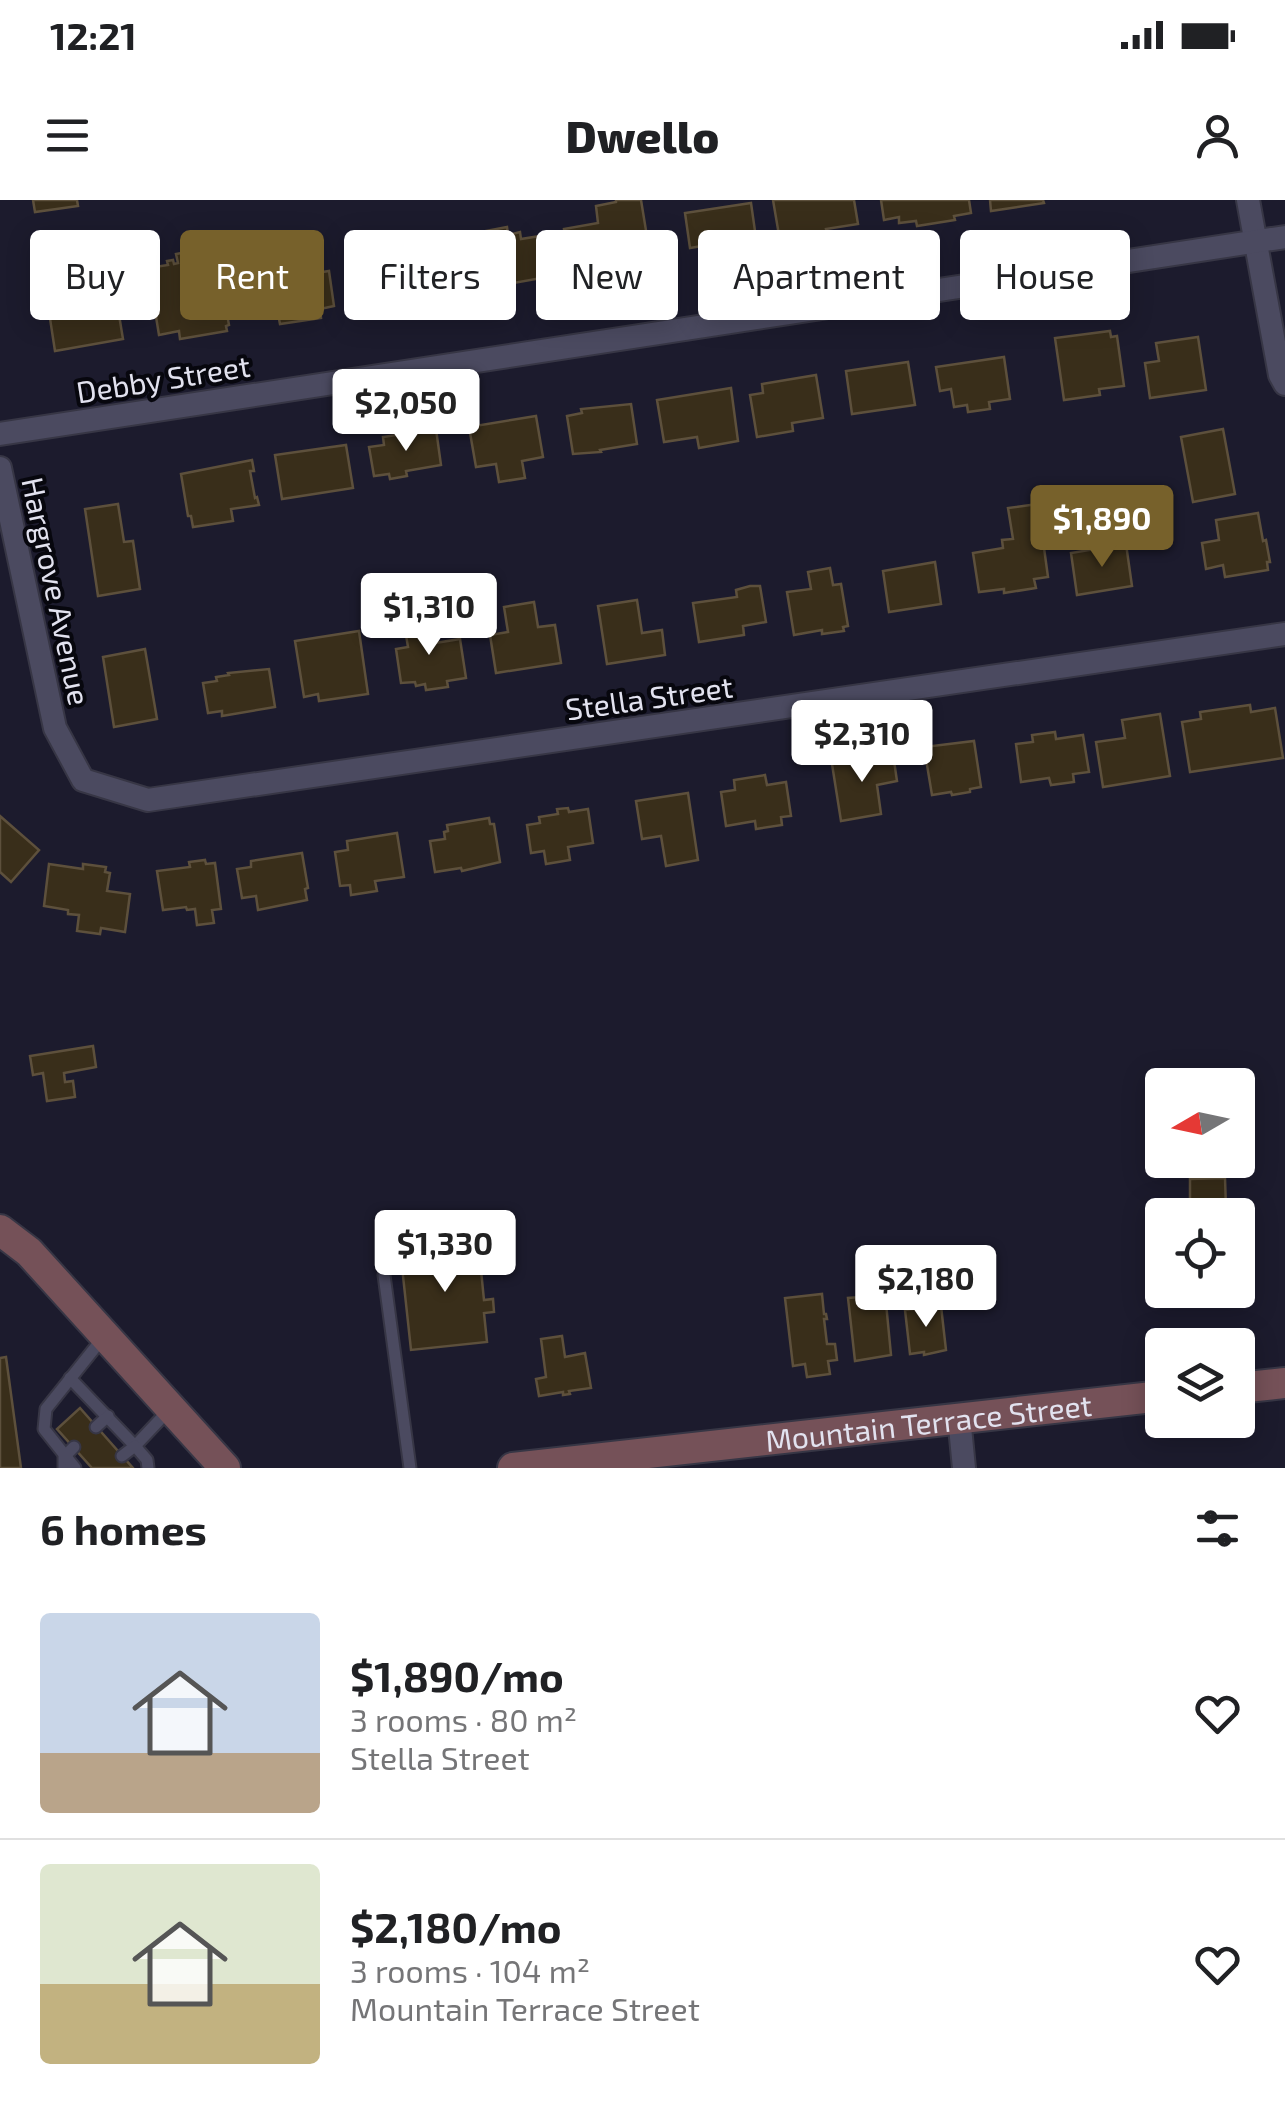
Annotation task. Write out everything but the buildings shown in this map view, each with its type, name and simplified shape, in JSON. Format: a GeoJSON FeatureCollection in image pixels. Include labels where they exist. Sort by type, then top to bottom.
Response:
{"type":"FeatureCollection","features":[{"type":"Feature","properties":{"kind":"street"},"geometry":{"type":"LineString","coordinates":[[1248,200],[1280,375],[1285,384]]}},
{"type":"Feature","properties":{"kind":"street","name":"Debby Street"},"geometry":{"type":"LineString","coordinates":[[0,434],[1285,236]]}},
{"type":"Feature","properties":{"kind":"street","name":"Hargrove Avenue"},"geometry":{"type":"LineString","coordinates":[[0,468],[55,728],[83,780]]}},
{"type":"Feature","properties":{"kind":"street","name":"Stella Street"},"geometry":{"type":"LineString","coordinates":[[83,780],[148,800],[1285,634]]}},
{"type":"Feature","properties":{"kind":"street"},"geometry":{"type":"LineString","coordinates":[[0,1230],[29,1252],[226,1468]]}},
{"type":"Feature","properties":{"kind":"street"},"geometry":{"type":"LineString","coordinates":[[1255,1386],[1285,1383]]}},
{"type":"Feature","properties":{"kind":"street","name":"Mountain Terrace Street"},"geometry":{"type":"LineString","coordinates":[[513,1468],[1145,1398]]}},
{"type":"Feature","properties":{"kind":"street"},"geometry":{"type":"LineString","coordinates":[[959,1417],[964,1468]]}},
{"type":"Feature","properties":{"kind":"lane"},"geometry":{"type":"LineString","coordinates":[[384,1275],[410,1468]]}},
{"type":"Feature","properties":{"kind":"lane"},"geometry":{"type":"LineString","coordinates":[[74,1468],[44,1429],[46,1409],[104,1335]]}},
{"type":"Feature","properties":{"kind":"lane"},"geometry":{"type":"LineString","coordinates":[[70,1378],[147,1460],[148,1468]]}},
{"type":"Feature","properties":{"kind":"lane"},"geometry":{"type":"LineString","coordinates":[[122,1456],[171,1408]]}},
{"type":"Feature","properties":{"kind":"lane"},"geometry":{"type":"LineString","coordinates":[[96,1427],[108,1416]]}}]}
